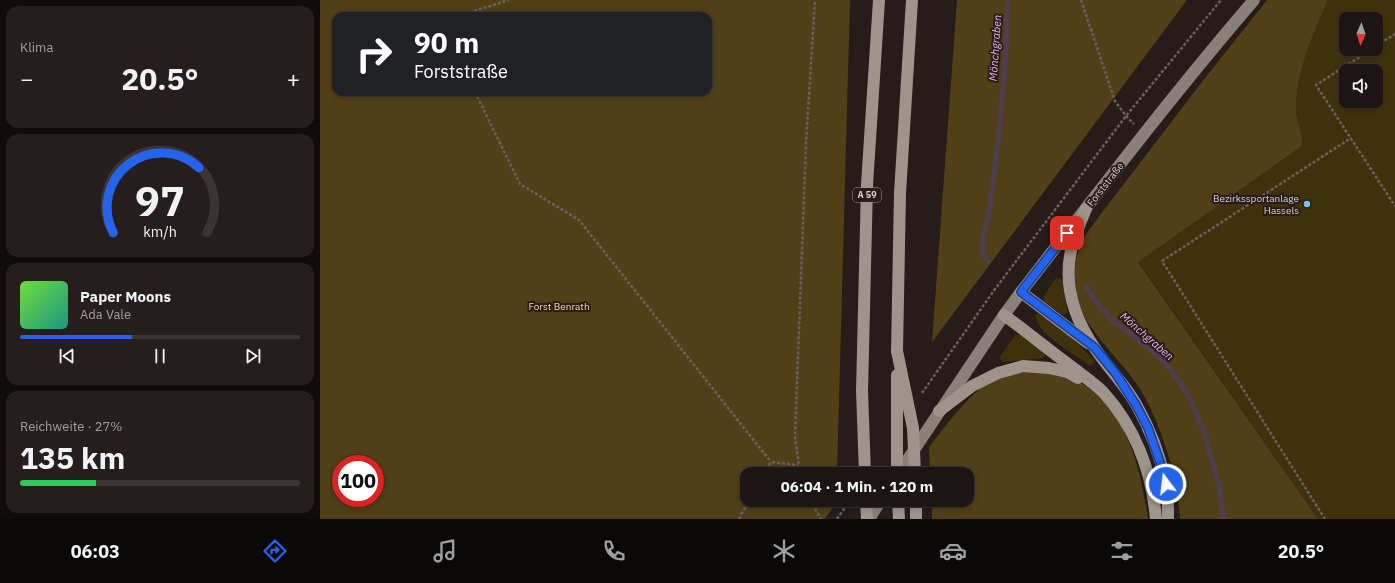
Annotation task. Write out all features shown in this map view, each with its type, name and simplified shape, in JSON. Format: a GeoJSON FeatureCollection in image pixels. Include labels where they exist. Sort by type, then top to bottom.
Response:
{"type":"FeatureCollection","features":[{"type":"Feature","properties":{"kind":"highway","name":"A 59"},"geometry":{"type":"LineString","coordinates":[[865,467],[862,391],[867,185],[879,0]]}},
{"type":"Feature","properties":{"kind":"highway"},"geometry":{"type":"LineString","coordinates":[[898,467],[897,351],[900,193],[912,0]]}},
{"type":"Feature","properties":{"kind":"highway"},"geometry":{"type":"LineString","coordinates":[[1086,209],[1073,244],[1068,271],[1072,302],[1078,320],[1094,347],[1116,374],[1136,405],[1148,428],[1166,484],[1168,519]]}},
{"type":"Feature","properties":{"kind":"highway"},"geometry":{"type":"LineString","coordinates":[[1021,292],[1094,347]]}},
{"type":"Feature","properties":{"kind":"highway"},"geometry":{"type":"LineString","coordinates":[[1004,315],[1102,391],[1121,414],[1134,437],[1142,456],[1151,483],[1156,519]]}},
{"type":"Feature","properties":{"kind":"highway"},"geometry":{"type":"LineString","coordinates":[[897,351],[913,428],[915,467]]}},
{"type":"Feature","properties":{"kind":"highway"},"geometry":{"type":"LineString","coordinates":[[939,411],[972,386],[998,373],[1023,366],[1049,368],[1067,372],[1102,391]]}},
{"type":"Feature","properties":{"kind":"highway"},"geometry":{"type":"LineString","coordinates":[[867,507],[868,519]]}},
{"type":"Feature","properties":{"kind":"highway"},"geometry":{"type":"LineString","coordinates":[[898,507],[899,519]]}},
{"type":"Feature","properties":{"kind":"highway"},"geometry":{"type":"LineString","coordinates":[[916,507],[916,519]]}},
{"type":"Feature","properties":{"kind":"main road","name":"Forststraße"},"geometry":{"type":"LineString","coordinates":[[903,467],[939,411],[1021,292],[1145,134],[1254,0]]}},
{"type":"Feature","properties":{"kind":"main road"},"geometry":{"type":"LineString","coordinates":[[868,519],[876,507]]}},
{"type":"Feature","properties":{"kind":"path"},"geometry":{"type":"LineString","coordinates":[[471,12],[509,0]]}},
{"type":"Feature","properties":{"kind":"path"},"geometry":{"type":"LineString","coordinates":[[477,96],[520,184],[579,220],[771,462],[798,465],[795,436],[806,144],[815,0]]}},
{"type":"Feature","properties":{"kind":"path"},"geometry":{"type":"LineString","coordinates":[[1081,0],[1115,101],[1126,116],[1145,134]]}},
{"type":"Feature","properties":{"kind":"path"},"geometry":{"type":"LineString","coordinates":[[919,397],[995,289],[1126,116],[1221,0]]}},
{"type":"Feature","properties":{"kind":"path"},"geometry":{"type":"LineString","coordinates":[[1383,42],[1395,34]]}},
{"type":"Feature","properties":{"kind":"path"},"geometry":{"type":"LineString","coordinates":[[1361,56],[1316,85],[1395,206]]}},
{"type":"Feature","properties":{"kind":"path"},"geometry":{"type":"LineString","coordinates":[[1325,519],[1162,261],[1351,138]]}},
{"type":"Feature","properties":{"kind":"path"},"geometry":{"type":"LineString","coordinates":[[768,467],[771,462]]}},
{"type":"Feature","properties":{"kind":"path"},"geometry":{"type":"LineString","coordinates":[[739,519],[745,507]]}},
{"type":"Feature","properties":{"kind":"path"},"geometry":{"type":"LineString","coordinates":[[814,507],[821,519]]}},
{"type":"Feature","properties":{"kind":"path"},"geometry":{"type":"LineString","coordinates":[[837,519],[845,507]]}},
{"type":"Feature","properties":{"kind":"shaded area","name":"Bezirkssportanlage Hassels"},"geometry":{"type":"Polygon","coordinates":[[[1328,0],[1395,0],[1395,519],[1318,519],[1138,261],[1302,146],[1302,136],[1296,112],[1297,93],[1299,79],[1312,38],[1328,0]]]}},
{"type":"Feature","properties":{"kind":"shaded area"},"geometry":{"type":"Polygon","coordinates":[[[1060,278],[1062,280],[1068,312],[1063,315],[1044,302],[1044,296],[1055,279],[1060,278]]]}},
{"type":"Feature","properties":{"kind":"shaded area"},"geometry":{"type":"Polygon","coordinates":[[[1036,314],[1040,314],[1066,332],[1093,359],[1094,362],[1090,366],[1048,336],[1041,329],[1037,321],[1036,314]]]}},
{"type":"Feature","properties":{"kind":"shaded area"},"geometry":{"type":"Polygon","coordinates":[[[1015,335],[1021,335],[1046,354],[1043,358],[1004,362],[999,358],[1015,335]]]}},
{"type":"Feature","properties":{"kind":"green space","name":"Forst Benrath"},"geometry":{"type":"Polygon","coordinates":[[[320,0],[850,0],[837,467],[740,467],[740,507],[833,507],[825,519],[320,519],[320,0]]]}},
{"type":"Feature","properties":{"kind":"green space"},"geometry":{"type":"Polygon","coordinates":[[[957,0],[1187,0],[932,342],[957,0]]]}},
{"type":"Feature","properties":{"kind":"green space"},"geometry":{"type":"Polygon","coordinates":[[[1267,0],[1328,0],[1307,52],[1299,79],[1296,112],[1302,136],[1302,146],[1138,262],[1318,519],[1180,519],[1179,503],[1172,469],[1155,418],[1140,389],[1085,318],[1077,298],[1075,288],[1075,267],[1080,246],[1089,230],[1205,78],[1267,0]]]}},
{"type":"Feature","properties":{"kind":"green space"},"geometry":{"type":"Polygon","coordinates":[[[1036,371],[1060,375],[1078,381],[1098,396],[1111,410],[1130,444],[1141,482],[1148,519],[932,519],[932,507],[974,507],[974,467],[930,467],[929,447],[951,419],[978,390],[996,378],[1021,372],[1036,371]]]}},
{"type":"Feature","properties":{"kind":"waterway","name":"Mönchgraben"},"geometry":{"type":"LineString","coordinates":[[988,261],[983,254],[982,244],[993,186],[999,133],[1006,53],[1008,0]]}},
{"type":"Feature","properties":{"kind":"waterway","name":"Mönchgraben"},"geometry":{"type":"LineString","coordinates":[[1086,286],[1099,306],[1113,321],[1150,349],[1165,363],[1190,399],[1205,434],[1220,490],[1223,519]]}},
{"type":"Feature","properties":{"kind":"place","name":"Bezirkssportanlage Hassels"},"geometry":{"type":"Point","coordinates":[1307,204]}},
{"type":"Feature","properties":{"kind":"route"},"geometry":{"type":"LineString","coordinates":[[1067,233],[1021,292],[1094,347],[1116,374],[1136,405],[1148,428],[1166,484]]}}]}
